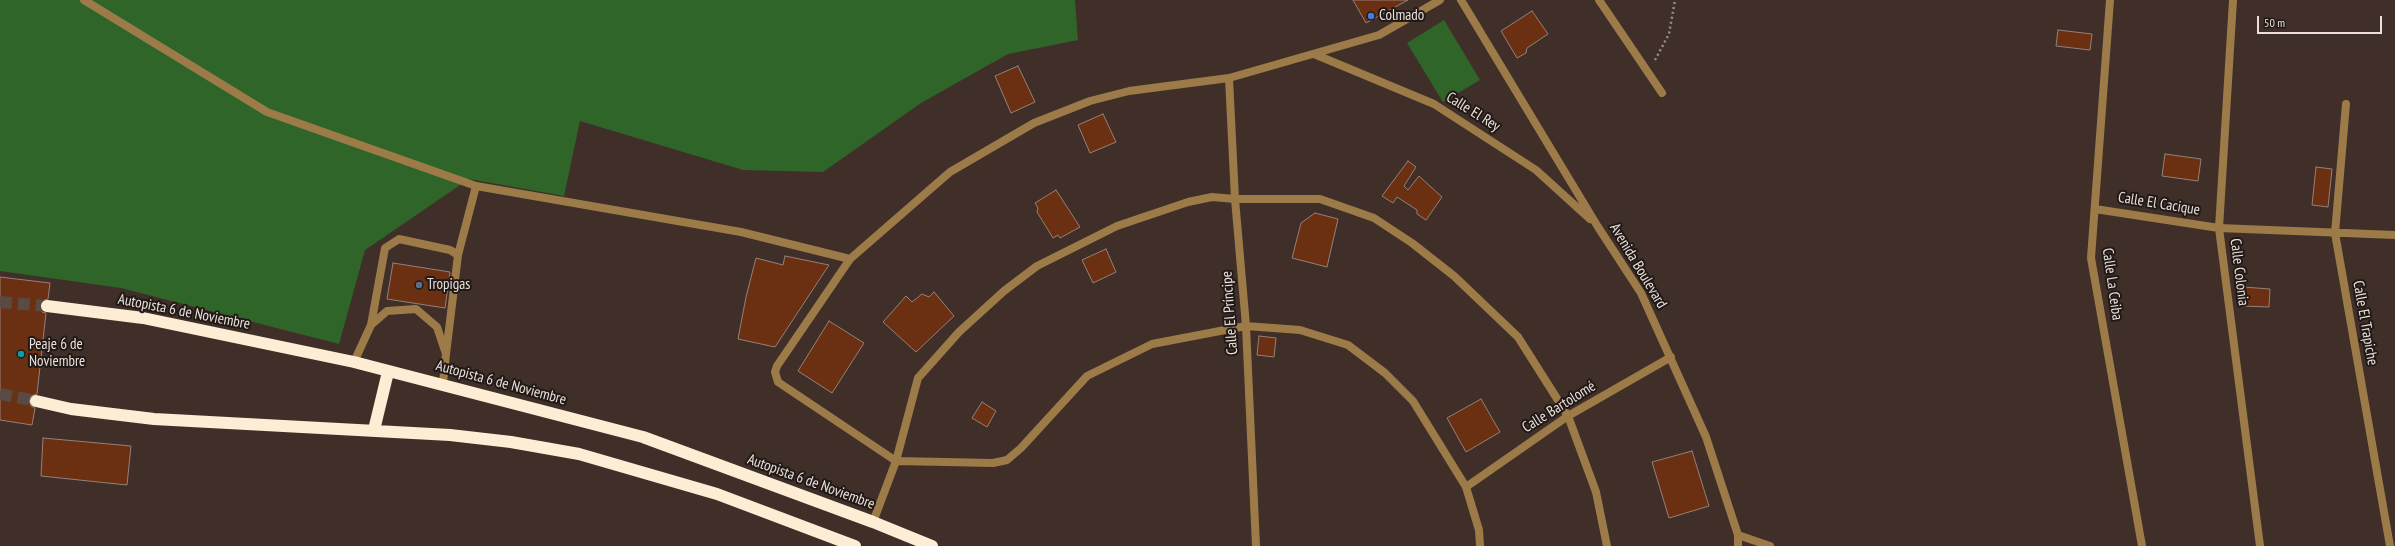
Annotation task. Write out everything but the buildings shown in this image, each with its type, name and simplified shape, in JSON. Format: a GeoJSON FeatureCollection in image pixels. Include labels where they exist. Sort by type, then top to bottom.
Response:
{"type":"FeatureCollection","features":[{"type":"Feature","properties":{"kind":"highway","name":"Autopista 6 de Noviembre"},"geometry":{"type":"LineString","coordinates":[[47,306],[143,318],[354,362],[388,372],[443,383],[643,437],[873,522],[932,546]]}},
{"type":"Feature","properties":{"kind":"highway"},"geometry":{"type":"LineString","coordinates":[[374,430],[388,372]]}},
{"type":"Feature","properties":{"kind":"highway"},"geometry":{"type":"LineString","coordinates":[[36,401],[71,409],[154,419],[374,430],[488,440],[579,454],[717,494],[855,546]]}},
{"type":"Feature","properties":{"kind":"street"},"geometry":{"type":"LineString","coordinates":[[84,0],[267,112],[476,186],[741,232],[850,259]]}},
{"type":"Feature","properties":{"kind":"street"},"geometry":{"type":"LineString","coordinates":[[1440,0],[1379,35],[1229,78],[1129,91],[1090,101],[1034,123],[950,172],[850,259],[777,366],[776,377],[778,382],[896,461],[993,463],[1007,460],[1021,448],[1087,376],[1152,344],[1246,326],[1300,330],[1348,345],[1385,373],[1413,401],[1466,487],[1479,530],[1480,546]]}},
{"type":"Feature","properties":{"kind":"street","name":"Avenida Boulevard"},"geometry":{"type":"LineString","coordinates":[[1461,0],[1598,227],[1641,293],[1706,437],[1738,535],[1738,546]]}},
{"type":"Feature","properties":{"kind":"street"},"geometry":{"type":"LineString","coordinates":[[1598,0],[1662,93]]}},
{"type":"Feature","properties":{"kind":"street","name":"Calle La Ceiba"},"geometry":{"type":"LineString","coordinates":[[2110,0],[2092,258],[2142,546]]}},
{"type":"Feature","properties":{"kind":"street","name":"Calle Colonia"},"geometry":{"type":"LineString","coordinates":[[2233,0],[2219,228],[2260,546]]}},
{"type":"Feature","properties":{"kind":"street","name":"Calle El Rey"},"geometry":{"type":"LineString","coordinates":[[1314,54],[1434,104],[1536,170],[1598,227]]}},
{"type":"Feature","properties":{"kind":"street","name":"Calle El Príncipe"},"geometry":{"type":"LineString","coordinates":[[1229,78],[1235,199],[1246,326],[1256,546]]}},
{"type":"Feature","properties":{"kind":"street","name":"Calle El Trapiche"},"geometry":{"type":"LineString","coordinates":[[2346,104],[2335,233],[2390,546]]}},
{"type":"Feature","properties":{"kind":"street"},"geometry":{"type":"LineString","coordinates":[[443,383],[458,255],[476,186]]}},
{"type":"Feature","properties":{"kind":"street"},"geometry":{"type":"LineString","coordinates":[[873,522],[896,461],[918,378],[959,332],[1004,291],[1037,266],[1117,226],[1206,198],[1320,200],[1374,218],[1412,243],[1454,276],[1518,337],[1568,416],[1596,492],[1607,546]]}},
{"type":"Feature","properties":{"kind":"street","name":"Calle El Cacique"},"geometry":{"type":"LineString","coordinates":[[2095,209],[2219,228],[2395,235]]}},
{"type":"Feature","properties":{"kind":"street"},"geometry":{"type":"LineString","coordinates":[[354,362],[371,325],[385,248],[399,239],[450,250],[458,255]]}},
{"type":"Feature","properties":{"kind":"street"},"geometry":{"type":"LineString","coordinates":[[371,325],[387,311],[416,309],[437,327],[446,354]]}},
{"type":"Feature","properties":{"kind":"street","name":"Calle Bartolomé"},"geometry":{"type":"LineString","coordinates":[[1466,487],[1568,416],[1671,357]]}},
{"type":"Feature","properties":{"kind":"street"},"geometry":{"type":"LineString","coordinates":[[1738,535],[1770,546]]}},
{"type":"Feature","properties":{"kind":"path"},"geometry":{"type":"LineString","coordinates":[[1648,73],[1669,34],[1675,0]]}},
{"type":"Feature","properties":{"kind":"green space"},"geometry":{"type":"Polygon","coordinates":[[[0,0],[1075,0],[1078,40],[1008,54],[921,103],[823,172],[743,170],[580,121],[564,196],[469,179],[365,250],[339,344],[121,288],[0,271],[0,0]]]}},
{"type":"Feature","properties":{"kind":"green space"},"geometry":{"type":"Polygon","coordinates":[[[1444,20],[1480,80],[1443,102],[1407,43],[1444,20]]]}},
{"type":"Feature","properties":{"kind":"tunnel"},"geometry":{"type":"LineString","coordinates":[[0,302],[47,306]]}},
{"type":"Feature","properties":{"kind":"tunnel"},"geometry":{"type":"LineString","coordinates":[[0,394],[36,401]]}},
{"type":"Feature","properties":{"kind":"place","name":"Colmado"},"geometry":{"type":"Point","coordinates":[1371,16]}},
{"type":"Feature","properties":{"kind":"place","name":"Tropigas"},"geometry":{"type":"Point","coordinates":[419,285]}},
{"type":"Feature","properties":{"kind":"place","name":"Peaje 6 de Noviembre"},"geometry":{"type":"Point","coordinates":[21,354]}}]}
